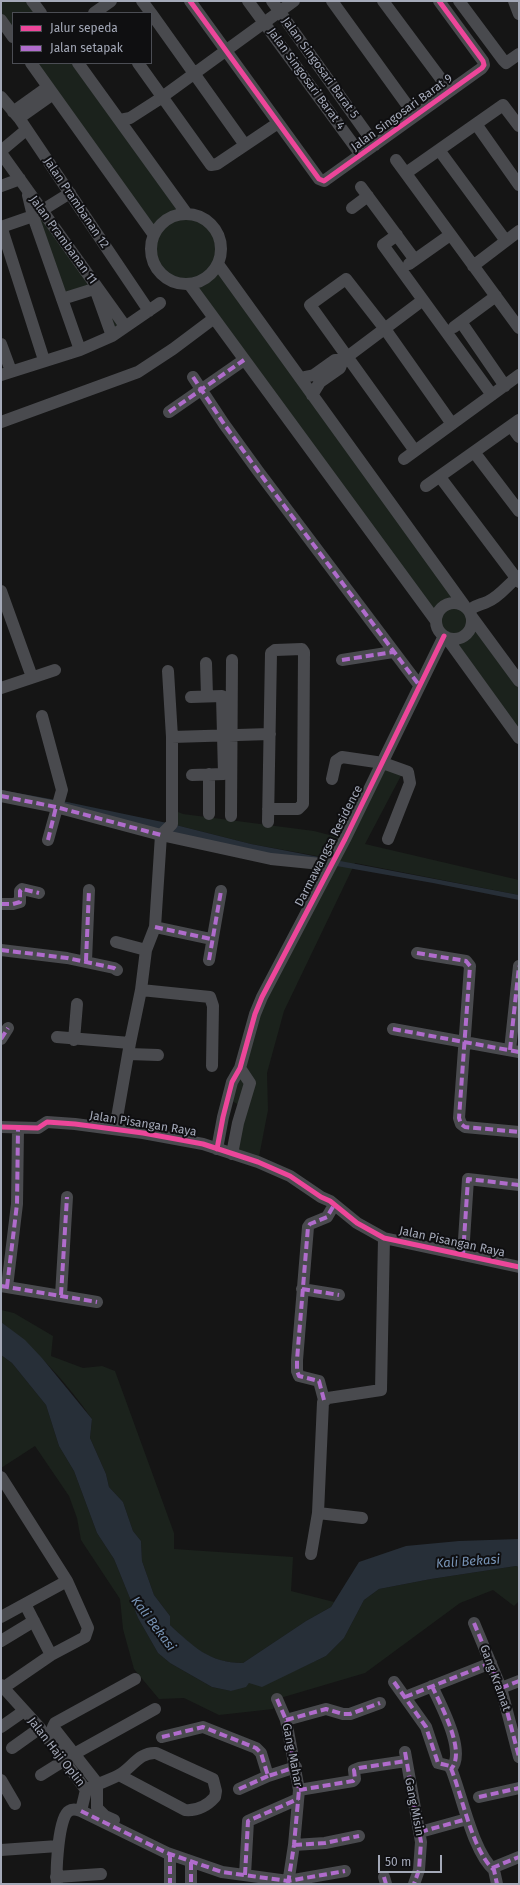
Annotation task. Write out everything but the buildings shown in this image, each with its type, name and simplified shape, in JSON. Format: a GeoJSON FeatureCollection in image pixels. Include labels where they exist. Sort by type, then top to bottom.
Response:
{"type":"FeatureCollection","features":[{"type":"Feature","properties":{"kind":"street"},"geometry":{"type":"LineString","coordinates":[[32,1],[40,12]]}},
{"type":"Feature","properties":{"kind":"street"},"geometry":{"type":"LineString","coordinates":[[98,12],[111,1]]}},
{"type":"Feature","properties":{"kind":"street"},"geometry":{"type":"LineString","coordinates":[[142,1],[150,12]]}},
{"type":"Feature","properties":{"kind":"street"},"geometry":{"type":"LineString","coordinates":[[139,64],[160,98],[209,164],[213,165],[222,161],[278,123],[190,1]]}},
{"type":"Feature","properties":{"kind":"street","name":"Jalan Singosari Barat 4"},"geometry":{"type":"LineString","coordinates":[[248,1],[361,155]]}},
{"type":"Feature","properties":{"kind":"street","name":"Jalan Singosari Barat 5"},"geometry":{"type":"LineString","coordinates":[[272,1],[375,144]]}},
{"type":"Feature","properties":{"kind":"street"},"geometry":{"type":"LineString","coordinates":[[127,122],[294,1]]}},
{"type":"Feature","properties":{"kind":"street"},"geometry":{"type":"LineString","coordinates":[[332,1],[415,116]]}},
{"type":"Feature","properties":{"kind":"street"},"geometry":{"type":"LineString","coordinates":[[383,1],[450,91]]}},
{"type":"Feature","properties":{"kind":"street"},"geometry":{"type":"LineString","coordinates":[[460,1],[506,63],[519,54]]}},
{"type":"Feature","properties":{"kind":"street"},"geometry":{"type":"LineString","coordinates":[[514,1],[519,14]]}},
{"type":"Feature","properties":{"kind":"street","name":"Jalan Singosari Barat 9"},"geometry":{"type":"LineString","coordinates":[[278,123],[319,179],[324,181],[482,68],[483,61],[441,2]]}},
{"type":"Feature","properties":{"kind":"street"},"geometry":{"type":"LineString","coordinates":[[152,14],[245,145]]}},
{"type":"Feature","properties":{"kind":"street"},"geometry":{"type":"LineString","coordinates":[[1,20],[12,36]]}},
{"type":"Feature","properties":{"kind":"street"},"geometry":{"type":"LineString","coordinates":[[32,64],[154,235]]}},
{"type":"Feature","properties":{"kind":"street"},"geometry":{"type":"LineString","coordinates":[[79,64],[127,122],[187,214]]}},
{"type":"Feature","properties":{"kind":"street"},"geometry":{"type":"LineString","coordinates":[[8,108],[51,90]]}},
{"type":"Feature","properties":{"kind":"street"},"geometry":{"type":"LineString","coordinates":[[406,174],[503,105],[519,126]]}},
{"type":"Feature","properties":{"kind":"street","name":"Jalan Prambanan 12"},"geometry":{"type":"LineString","coordinates":[[8,108],[26,130],[70,193],[148,311]]}},
{"type":"Feature","properties":{"kind":"street"},"geometry":{"type":"LineString","coordinates":[[476,124],[519,185]]}},
{"type":"Feature","properties":{"kind":"street"},"geometry":{"type":"LineString","coordinates":[[1,152],[26,130]]}},
{"type":"Feature","properties":{"kind":"street"},"geometry":{"type":"LineString","coordinates":[[439,150],[506,241]]}},
{"type":"Feature","properties":{"kind":"street","name":"Jalan Prambanan 11"},"geometry":{"type":"LineString","coordinates":[[1,152],[28,192],[37,214],[125,326]]}},
{"type":"Feature","properties":{"kind":"street"},"geometry":{"type":"LineString","coordinates":[[396,160],[519,328]]}},
{"type":"Feature","properties":{"kind":"street"},"geometry":{"type":"LineString","coordinates":[[1,186],[20,179]]}},
{"type":"Feature","properties":{"kind":"street"},"geometry":{"type":"LineString","coordinates":[[352,208],[365,191],[415,260]]}},
{"type":"Feature","properties":{"kind":"street"},"geometry":{"type":"LineString","coordinates":[[44,360],[1,227],[37,214],[70,193]]}},
{"type":"Feature","properties":{"kind":"street"},"geometry":{"type":"LineString","coordinates":[[37,214],[62,299],[80,350]]}},
{"type":"Feature","properties":{"kind":"street"},"geometry":{"type":"LineString","coordinates":[[187,214],[207,221],[216,231],[220,244],[220,258],[218,264],[211,274],[203,280],[189,284],[176,283],[159,272],[153,260],[151,247],[154,235],[168,219],[180,215],[187,214]]}},
{"type":"Feature","properties":{"kind":"street"},"geometry":{"type":"LineString","coordinates":[[473,266],[519,231]]}},
{"type":"Feature","properties":{"kind":"street"},"geometry":{"type":"LineString","coordinates":[[397,235],[383,245],[492,395]]}},
{"type":"Feature","properties":{"kind":"street"},"geometry":{"type":"LineString","coordinates":[[401,269],[450,235]]}},
{"type":"Feature","properties":{"kind":"street"},"geometry":{"type":"LineString","coordinates":[[218,264],[312,395],[471,609],[519,680]]}},
{"type":"Feature","properties":{"kind":"street"},"geometry":{"type":"LineString","coordinates":[[415,451],[308,306],[346,279],[385,329],[452,424]]}},
{"type":"Feature","properties":{"kind":"street"},"geometry":{"type":"LineString","coordinates":[[189,284],[213,319],[436,621],[439,630],[445,636],[519,738]]}},
{"type":"Feature","properties":{"kind":"street"},"geometry":{"type":"LineString","coordinates":[[62,299],[96,289],[112,336]]}},
{"type":"Feature","properties":{"kind":"street"},"geometry":{"type":"LineString","coordinates":[[447,333],[496,296]]}},
{"type":"Feature","properties":{"kind":"street"},"geometry":{"type":"LineString","coordinates":[[312,395],[317,378],[335,360],[345,358],[423,300]]}},
{"type":"Feature","properties":{"kind":"street"},"geometry":{"type":"LineString","coordinates":[[1,344],[6,373],[80,350],[112,336],[160,303]]}},
{"type":"Feature","properties":{"kind":"street"},"geometry":{"type":"LineString","coordinates":[[1,422],[138,372],[174,349],[213,319]]}},
{"type":"Feature","properties":{"kind":"street"},"geometry":{"type":"LineString","coordinates":[[461,322],[505,386]]}},
{"type":"Feature","properties":{"kind":"street"},"geometry":{"type":"LineString","coordinates":[[169,412],[244,360]]}},
{"type":"Feature","properties":{"kind":"street"},"geometry":{"type":"LineString","coordinates":[[404,459],[519,376]]}},
{"type":"Feature","properties":{"kind":"street"},"geometry":{"type":"LineString","coordinates":[[193,377],[258,471],[419,685]]}},
{"type":"Feature","properties":{"kind":"street"},"geometry":{"type":"LineString","coordinates":[[300,378],[317,378]]}},
{"type":"Feature","properties":{"kind":"street"},"geometry":{"type":"LineString","coordinates":[[426,486],[515,423],[519,437]]}},
{"type":"Feature","properties":{"kind":"street"},"geometry":{"type":"LineString","coordinates":[[474,452],[519,511]]}},
{"type":"Feature","properties":{"kind":"street"},"geometry":{"type":"LineString","coordinates":[[436,621],[439,611],[446,604],[456,602],[471,609],[486,603],[516,580],[440,477]]}},
{"type":"Feature","properties":{"kind":"street"},"geometry":{"type":"LineString","coordinates":[[1,591],[32,677]]}},
{"type":"Feature","properties":{"kind":"street"},"geometry":{"type":"LineString","coordinates":[[445,636],[459,638],[467,634],[472,626],[471,609]]}},
{"type":"Feature","properties":{"kind":"street","name":"Darmawangsa Residence"},"geometry":{"type":"LineString","coordinates":[[217,1149],[232,1082],[240,1068],[255,1014],[262,997],[331,865],[419,685],[445,636]]}},
{"type":"Feature","properties":{"kind":"street"},"geometry":{"type":"LineString","coordinates":[[268,809],[298,809],[303,804],[304,652],[302,649],[275,650],[271,653],[270,734],[268,809],[268,822]]}},
{"type":"Feature","properties":{"kind":"street"},"geometry":{"type":"LineString","coordinates":[[342,660],[393,652]]}},
{"type":"Feature","properties":{"kind":"street"},"geometry":{"type":"LineString","coordinates":[[192,775],[224,774],[232,660]]}},
{"type":"Feature","properties":{"kind":"street"},"geometry":{"type":"LineString","coordinates":[[206,663],[208,696]]}},
{"type":"Feature","properties":{"kind":"street"},"geometry":{"type":"LineString","coordinates":[[1,688],[55,670]]}},
{"type":"Feature","properties":{"kind":"street"},"geometry":{"type":"LineString","coordinates":[[115,1129],[129,1048],[142,990],[146,950],[155,927],[161,835],[172,824],[172,737],[168,671]]}},
{"type":"Feature","properties":{"kind":"street"},"geometry":{"type":"LineString","coordinates":[[191,697],[222,696],[227,735],[231,816]]}},
{"type":"Feature","properties":{"kind":"street"},"geometry":{"type":"LineString","coordinates":[[42,716],[62,790],[48,840]]}},
{"type":"Feature","properties":{"kind":"street"},"geometry":{"type":"LineString","coordinates":[[172,737],[270,734]]}},
{"type":"Feature","properties":{"kind":"street"},"geometry":{"type":"LineString","coordinates":[[332,779],[336,761],[340,757],[382,762],[406,771],[410,780],[388,838]]}},
{"type":"Feature","properties":{"kind":"street"},"geometry":{"type":"LineString","coordinates":[[209,774],[209,814]]}},
{"type":"Feature","properties":{"kind":"street"},"geometry":{"type":"LineString","coordinates":[[1,796],[56,807],[161,835],[271,859],[331,865]]}},
{"type":"Feature","properties":{"kind":"street"},"geometry":{"type":"LineString","coordinates":[[1,904],[13,904],[20,902],[20,890],[22,889],[39,893]]}},
{"type":"Feature","properties":{"kind":"street"},"geometry":{"type":"LineString","coordinates":[[86,961],[89,890]]}},
{"type":"Feature","properties":{"kind":"street"},"geometry":{"type":"LineString","coordinates":[[209,960],[211,939],[221,891]]}},
{"type":"Feature","properties":{"kind":"street"},"geometry":{"type":"LineString","coordinates":[[155,927],[211,939]]}},
{"type":"Feature","properties":{"kind":"street"},"geometry":{"type":"LineString","coordinates":[[116,942],[146,950]]}},
{"type":"Feature","properties":{"kind":"street"},"geometry":{"type":"LineString","coordinates":[[1,950],[49,955],[86,961],[114,968],[116,970]]}},
{"type":"Feature","properties":{"kind":"street"},"geometry":{"type":"LineString","coordinates":[[417,953],[466,961],[469,964],[470,971],[459,1118],[461,1124],[465,1127],[519,1132]]}},
{"type":"Feature","properties":{"kind":"street"},"geometry":{"type":"LineString","coordinates":[[393,1028],[465,1043],[514,1051],[519,966]]}},
{"type":"Feature","properties":{"kind":"street"},"geometry":{"type":"LineString","coordinates":[[142,990],[210,997],[213,1006],[212,1066]]}},
{"type":"Feature","properties":{"kind":"street"},"geometry":{"type":"LineString","coordinates":[[74,1040],[77,1004]]}},
{"type":"Feature","properties":{"kind":"street"},"geometry":{"type":"LineString","coordinates":[[1,1039],[8,1028]]}},
{"type":"Feature","properties":{"kind":"street"},"geometry":{"type":"LineString","coordinates":[[57,1037],[129,1048],[158,1055]]}},
{"type":"Feature","properties":{"kind":"street"},"geometry":{"type":"LineString","coordinates":[[236,1155],[243,1107],[250,1084],[240,1068]]}},
{"type":"Feature","properties":{"kind":"street"},"geometry":{"type":"LineString","coordinates":[[228,1099],[243,1107]]}},
{"type":"Feature","properties":{"kind":"street","name":"Jalan Pisangan Raya"},"geometry":{"type":"LineString","coordinates":[[1,1127],[38,1128],[47,1122],[75,1124],[115,1129],[203,1144],[258,1162],[290,1176],[334,1205],[356,1223],[384,1238],[519,1267]]}},
{"type":"Feature","properties":{"kind":"street"},"geometry":{"type":"LineString","coordinates":[[18,1128],[17,1204],[4,1287],[97,1302]]}},
{"type":"Feature","properties":{"kind":"street"},"geometry":{"type":"LineString","coordinates":[[462,1255],[468,1179],[519,1185]]}},
{"type":"Feature","properties":{"kind":"street"},"geometry":{"type":"LineString","coordinates":[[61,1295],[67,1197]]}},
{"type":"Feature","properties":{"kind":"street"},"geometry":{"type":"LineString","coordinates":[[311,1554],[318,1513],[322,1403],[324,1400],[318,1380],[301,1378],[297,1371],[302,1289],[309,1225],[327,1217],[334,1205]]}},
{"type":"Feature","properties":{"kind":"street"},"geometry":{"type":"LineString","coordinates":[[324,1400],[381,1390],[384,1238]]}},
{"type":"Feature","properties":{"kind":"street"},"geometry":{"type":"LineString","coordinates":[[302,1289],[339,1295]]}},
{"type":"Feature","properties":{"kind":"street"},"geometry":{"type":"LineString","coordinates":[[1,1477],[67,1581],[87,1624],[85,1637],[51,1655],[2,1686]]}},
{"type":"Feature","properties":{"kind":"street"},"geometry":{"type":"LineString","coordinates":[[318,1513],[362,1518]]}},
{"type":"Feature","properties":{"kind":"street"},"geometry":{"type":"LineString","coordinates":[[1,1617],[67,1581]]}},
{"type":"Feature","properties":{"kind":"street"},"geometry":{"type":"LineString","coordinates":[[25,1604],[51,1655]]}},
{"type":"Feature","properties":{"kind":"street"},"geometry":{"type":"LineString","coordinates":[[1,1641],[34,1621]]}},
{"type":"Feature","properties":{"kind":"street","name":"Gang Kramat"},"geometry":{"type":"LineString","coordinates":[[474,1623],[501,1688],[519,1757]]}},
{"type":"Feature","properties":{"kind":"street"},"geometry":{"type":"LineString","coordinates":[[405,1697],[491,1663]]}},
{"type":"Feature","properties":{"kind":"street"},"geometry":{"type":"LineString","coordinates":[[135,1679],[54,1725],[54,1728],[70,1757],[97,1783],[96,1804],[100,1811],[105,1816],[164,1842]]}},
{"type":"Feature","properties":{"kind":"street"},"geometry":{"type":"LineString","coordinates":[[501,1688],[519,1681]]}},
{"type":"Feature","properties":{"kind":"street"},"geometry":{"type":"LineString","coordinates":[[394,1682],[428,1731],[438,1763],[448,1764],[451,1769],[468,1819],[487,1865],[492,1868],[497,1884]]}},
{"type":"Feature","properties":{"kind":"street","name":"Jalan Haji Oplin"},"geometry":{"type":"LineString","coordinates":[[2,1686],[40,1728],[70,1757],[86,1790],[81,1811]]}},
{"type":"Feature","properties":{"kind":"street"},"geometry":{"type":"LineString","coordinates":[[432,1686],[454,1741],[456,1759],[451,1769]]}},
{"type":"Feature","properties":{"kind":"street","name":"Gang Mahar"},"geometry":{"type":"LineString","coordinates":[[277,1699],[286,1720],[296,1767],[299,1795],[294,1845],[288,1882]]}},
{"type":"Feature","properties":{"kind":"street"},"geometry":{"type":"LineString","coordinates":[[286,1720],[326,1708],[343,1714],[350,1714],[380,1703]]}},
{"type":"Feature","properties":{"kind":"street"},"geometry":{"type":"LineString","coordinates":[[41,1776],[70,1757],[155,1710]]}},
{"type":"Feature","properties":{"kind":"street"},"geometry":{"type":"LineString","coordinates":[[1,1727],[24,1711]]}},
{"type":"Feature","properties":{"kind":"street"},"geometry":{"type":"LineString","coordinates":[[162,1737],[202,1727],[222,1733],[259,1750],[268,1776]]}},
{"type":"Feature","properties":{"kind":"street"},"geometry":{"type":"LineString","coordinates":[[12,1748],[40,1728]]}},
{"type":"Feature","properties":{"kind":"street"},"geometry":{"type":"LineString","coordinates":[[86,1790],[97,1783],[119,1775],[141,1756],[156,1753],[213,1779],[216,1791],[215,1797],[204,1806],[190,1811],[185,1810],[119,1775]]}},
{"type":"Feature","properties":{"kind":"street","name":"Gang Misin"},"geometry":{"type":"LineString","coordinates":[[299,1795],[353,1781],[355,1779],[354,1770],[359,1768],[405,1757],[420,1832],[420,1862],[414,1884]]}},
{"type":"Feature","properties":{"kind":"street"},"geometry":{"type":"LineString","coordinates":[[239,1789],[268,1776],[296,1767]]}},
{"type":"Feature","properties":{"kind":"street"},"geometry":{"type":"LineString","coordinates":[[1,1780],[15,1804]]}},
{"type":"Feature","properties":{"kind":"street"},"geometry":{"type":"LineString","coordinates":[[479,1797],[519,1788]]}},
{"type":"Feature","properties":{"kind":"street"},"geometry":{"type":"LineString","coordinates":[[245,1875],[248,1821],[299,1795]]}},
{"type":"Feature","properties":{"kind":"street"},"geometry":{"type":"LineString","coordinates":[[101,1874],[57,1880],[58,1846],[67,1813],[73,1809],[81,1811],[170,1854],[222,1872],[288,1882],[345,1871]]}},
{"type":"Feature","properties":{"kind":"street"},"geometry":{"type":"LineString","coordinates":[[420,1832],[468,1819]]}},
{"type":"Feature","properties":{"kind":"street"},"geometry":{"type":"LineString","coordinates":[[294,1845],[325,1843],[359,1836]]}},
{"type":"Feature","properties":{"kind":"street"},"geometry":{"type":"LineString","coordinates":[[1,1850],[58,1846]]}},
{"type":"Feature","properties":{"kind":"street"},"geometry":{"type":"LineString","coordinates":[[170,1854],[170,1884]]}},
{"type":"Feature","properties":{"kind":"street"},"geometry":{"type":"LineString","coordinates":[[492,1868],[519,1857]]}},
{"type":"Feature","properties":{"kind":"street"},"geometry":{"type":"LineString","coordinates":[[191,1862],[191,1884]]}},
{"type":"Feature","properties":{"kind":"shaded area"},"geometry":{"type":"Polygon","coordinates":[[[1,1],[32,1],[40,12],[12,12],[12,36],[1,20],[1,1]]]}},
{"type":"Feature","properties":{"kind":"shaded area"},"geometry":{"type":"Polygon","coordinates":[[[32,64],[79,64],[119,120],[132,121],[127,130],[187,214],[207,221],[216,231],[219,237],[221,251],[218,264],[519,681],[519,738],[439,630],[189,284],[170,280],[158,269],[152,253],[154,234],[32,64]]]}},
{"type":"Feature","properties":{"kind":"shaded area"},"geometry":{"type":"Polygon","coordinates":[[[42,211],[125,326],[112,336],[95,290],[62,299],[33,216],[42,211]]]}},
{"type":"Feature","properties":{"kind":"shaded area"},"geometry":{"type":"Polygon","coordinates":[[[382,764],[404,770],[365,844],[519,880],[519,895],[355,863],[284,1011],[267,1073],[268,1110],[258,1162],[235,1156],[243,1107],[228,1099],[255,1014],[334,859],[251,844],[172,824],[173,810],[183,814],[314,831],[345,839],[382,764]]]}},
{"type":"Feature","properties":{"kind":"shaded area"},"geometry":{"type":"Polygon","coordinates":[[[1,1310],[14,1313],[53,1336],[51,1356],[83,1368],[102,1366],[115,1371],[174,1533],[174,1549],[293,1557],[291,1591],[334,1602],[331,1607],[306,1621],[243,1663],[220,1660],[211,1657],[186,1640],[169,1624],[170,1616],[154,1595],[142,1561],[141,1541],[133,1531],[123,1502],[109,1487],[106,1474],[90,1438],[92,1419],[72,1392],[39,1355],[1,1322],[1,1310]]]}},
{"type":"Feature","properties":{"kind":"shaded area"},"geometry":{"type":"Polygon","coordinates":[[[1,1355],[12,1363],[46,1405],[59,1446],[74,1471],[97,1533],[114,1559],[138,1618],[158,1653],[170,1663],[212,1687],[231,1691],[249,1683],[296,1670],[326,1656],[344,1638],[364,1600],[379,1589],[431,1579],[516,1566],[519,1567],[519,1601],[514,1606],[493,1590],[460,1603],[365,1673],[277,1699],[273,1709],[219,1715],[184,1698],[159,1699],[134,1669],[123,1629],[120,1599],[81,1540],[77,1518],[69,1496],[35,1446],[1,1468],[1,1355]]]}},
{"type":"Feature","properties":{"kind":"water"},"geometry":{"type":"Polygon","coordinates":[[[1,790],[172,824],[251,844],[519,895],[519,900],[331,865],[271,859],[1,790]]]}},
{"type":"Feature","properties":{"kind":"water","name":"Kali Bekasi"},"geometry":{"type":"Polygon","coordinates":[[[1,1322],[25,1340],[42,1358],[92,1419],[90,1438],[106,1474],[109,1487],[123,1502],[133,1531],[141,1541],[142,1561],[154,1595],[170,1616],[170,1625],[186,1640],[211,1657],[220,1660],[243,1663],[306,1621],[331,1607],[359,1562],[406,1546],[459,1541],[519,1539],[519,1567],[516,1566],[431,1579],[379,1589],[364,1600],[344,1638],[326,1656],[262,1687],[249,1683],[246,1687],[231,1691],[212,1687],[170,1663],[158,1653],[138,1618],[114,1559],[97,1533],[74,1471],[59,1446],[46,1405],[12,1363],[1,1355],[1,1322]]]}},
{"type":"Feature","properties":{"kind":"marked path"},"geometry":{"type":"LineString","coordinates":[[169,412],[244,360]]}},
{"type":"Feature","properties":{"kind":"marked path"},"geometry":{"type":"LineString","coordinates":[[193,377],[224,424],[258,471],[419,685]]}},
{"type":"Feature","properties":{"kind":"marked path"},"geometry":{"type":"LineString","coordinates":[[342,660],[393,652]]}},
{"type":"Feature","properties":{"kind":"marked path"},"geometry":{"type":"LineString","coordinates":[[1,796],[56,807],[161,835]]}},
{"type":"Feature","properties":{"kind":"marked path"},"geometry":{"type":"LineString","coordinates":[[48,840],[56,807]]}},
{"type":"Feature","properties":{"kind":"marked path"},"geometry":{"type":"LineString","coordinates":[[1,904],[13,904],[20,902],[20,891],[22,889],[39,893]]}},
{"type":"Feature","properties":{"kind":"marked path"},"geometry":{"type":"LineString","coordinates":[[86,961],[89,890]]}},
{"type":"Feature","properties":{"kind":"marked path"},"geometry":{"type":"LineString","coordinates":[[209,960],[221,891]]}},
{"type":"Feature","properties":{"kind":"marked path"},"geometry":{"type":"LineString","coordinates":[[155,927],[211,939]]}},
{"type":"Feature","properties":{"kind":"marked path"},"geometry":{"type":"LineString","coordinates":[[1,950],[67,958],[114,968],[117,970]]}},
{"type":"Feature","properties":{"kind":"marked path"},"geometry":{"type":"LineString","coordinates":[[417,953],[466,961],[470,966],[459,1118],[461,1124],[465,1127],[519,1132]]}},
{"type":"Feature","properties":{"kind":"marked path"},"geometry":{"type":"LineString","coordinates":[[510,1050],[519,966]]}},
{"type":"Feature","properties":{"kind":"marked path"},"geometry":{"type":"LineString","coordinates":[[1,1039],[8,1028]]}},
{"type":"Feature","properties":{"kind":"marked path"},"geometry":{"type":"LineString","coordinates":[[393,1029],[519,1052]]}},
{"type":"Feature","properties":{"kind":"marked path"},"geometry":{"type":"LineString","coordinates":[[7,1287],[17,1204],[18,1128]]}},
{"type":"Feature","properties":{"kind":"marked path"},"geometry":{"type":"LineString","coordinates":[[463,1255],[468,1179],[519,1185]]}},
{"type":"Feature","properties":{"kind":"marked path"},"geometry":{"type":"LineString","coordinates":[[61,1295],[67,1197]]}},
{"type":"Feature","properties":{"kind":"marked path"},"geometry":{"type":"LineString","coordinates":[[324,1400],[319,1381],[299,1376],[297,1371],[297,1360],[308,1227],[310,1224],[327,1217],[334,1205]]}},
{"type":"Feature","properties":{"kind":"marked path"},"geometry":{"type":"LineString","coordinates":[[1,1286],[97,1302]]}},
{"type":"Feature","properties":{"kind":"marked path"},"geometry":{"type":"LineString","coordinates":[[302,1289],[339,1295]]}},
{"type":"Feature","properties":{"kind":"marked path"},"geometry":{"type":"LineString","coordinates":[[474,1623],[501,1688],[519,1757]]}},
{"type":"Feature","properties":{"kind":"marked path"},"geometry":{"type":"LineString","coordinates":[[405,1697],[491,1663]]}},
{"type":"Feature","properties":{"kind":"marked path"},"geometry":{"type":"LineString","coordinates":[[501,1688],[519,1681]]}},
{"type":"Feature","properties":{"kind":"marked path"},"geometry":{"type":"LineString","coordinates":[[394,1682],[426,1727],[438,1763],[450,1766],[468,1821],[480,1850],[486,1861],[494,1870],[497,1884]]}},
{"type":"Feature","properties":{"kind":"marked path"},"geometry":{"type":"LineString","coordinates":[[432,1686],[446,1716],[454,1740],[456,1751],[455,1761],[451,1769]]}},
{"type":"Feature","properties":{"kind":"marked path"},"geometry":{"type":"LineString","coordinates":[[277,1699],[286,1720],[299,1790],[294,1845],[288,1884]]}},
{"type":"Feature","properties":{"kind":"marked path"},"geometry":{"type":"LineString","coordinates":[[286,1720],[326,1709],[343,1714],[350,1714],[380,1703]]}},
{"type":"Feature","properties":{"kind":"marked path"},"geometry":{"type":"LineString","coordinates":[[162,1737],[203,1727],[256,1748],[261,1753],[268,1776],[296,1767]]}},
{"type":"Feature","properties":{"kind":"marked path"},"geometry":{"type":"LineString","coordinates":[[405,1752],[421,1842],[419,1870],[414,1884]]}},
{"type":"Feature","properties":{"kind":"marked path"},"geometry":{"type":"LineString","coordinates":[[299,1790],[353,1781],[355,1779],[354,1770],[359,1768],[406,1761]]}},
{"type":"Feature","properties":{"kind":"marked path"},"geometry":{"type":"LineString","coordinates":[[239,1789],[268,1776]]}},
{"type":"Feature","properties":{"kind":"marked path"},"geometry":{"type":"LineString","coordinates":[[479,1797],[519,1788]]}},
{"type":"Feature","properties":{"kind":"marked path"},"geometry":{"type":"LineString","coordinates":[[245,1875],[248,1821],[298,1799]]}},
{"type":"Feature","properties":{"kind":"marked path"},"geometry":{"type":"LineString","coordinates":[[81,1811],[167,1853],[222,1872],[288,1881],[345,1871]]}},
{"type":"Feature","properties":{"kind":"marked path"},"geometry":{"type":"LineString","coordinates":[[420,1832],[467,1819]]}},
{"type":"Feature","properties":{"kind":"marked path"},"geometry":{"type":"LineString","coordinates":[[294,1845],[325,1843],[359,1836]]}},
{"type":"Feature","properties":{"kind":"marked path"},"geometry":{"type":"LineString","coordinates":[[170,1854],[170,1884]]}},
{"type":"Feature","properties":{"kind":"marked path"},"geometry":{"type":"LineString","coordinates":[[492,1868],[519,1857]]}},
{"type":"Feature","properties":{"kind":"marked path"},"geometry":{"type":"LineString","coordinates":[[191,1862],[191,1884]]}},
{"type":"Feature","properties":{"kind":"marked path"},"geometry":{"type":"LineString","coordinates":[[384,1877],[386,1884]]}},
{"type":"Feature","properties":{"kind":"cycle path"},"geometry":{"type":"LineString","coordinates":[[190,1],[319,179],[324,181],[482,68],[484,65],[483,61],[439,1]]}},
{"type":"Feature","properties":{"kind":"cycle path"},"geometry":{"type":"LineString","coordinates":[[217,1149],[232,1082],[240,1068],[255,1014],[262,997],[345,839],[444,636]]}},
{"type":"Feature","properties":{"kind":"cycle path"},"geometry":{"type":"LineString","coordinates":[[1,1127],[38,1128],[47,1122],[75,1124],[143,1133],[203,1144],[258,1162],[290,1176],[321,1197],[330,1201],[357,1223],[384,1238],[519,1267]]}}]}
